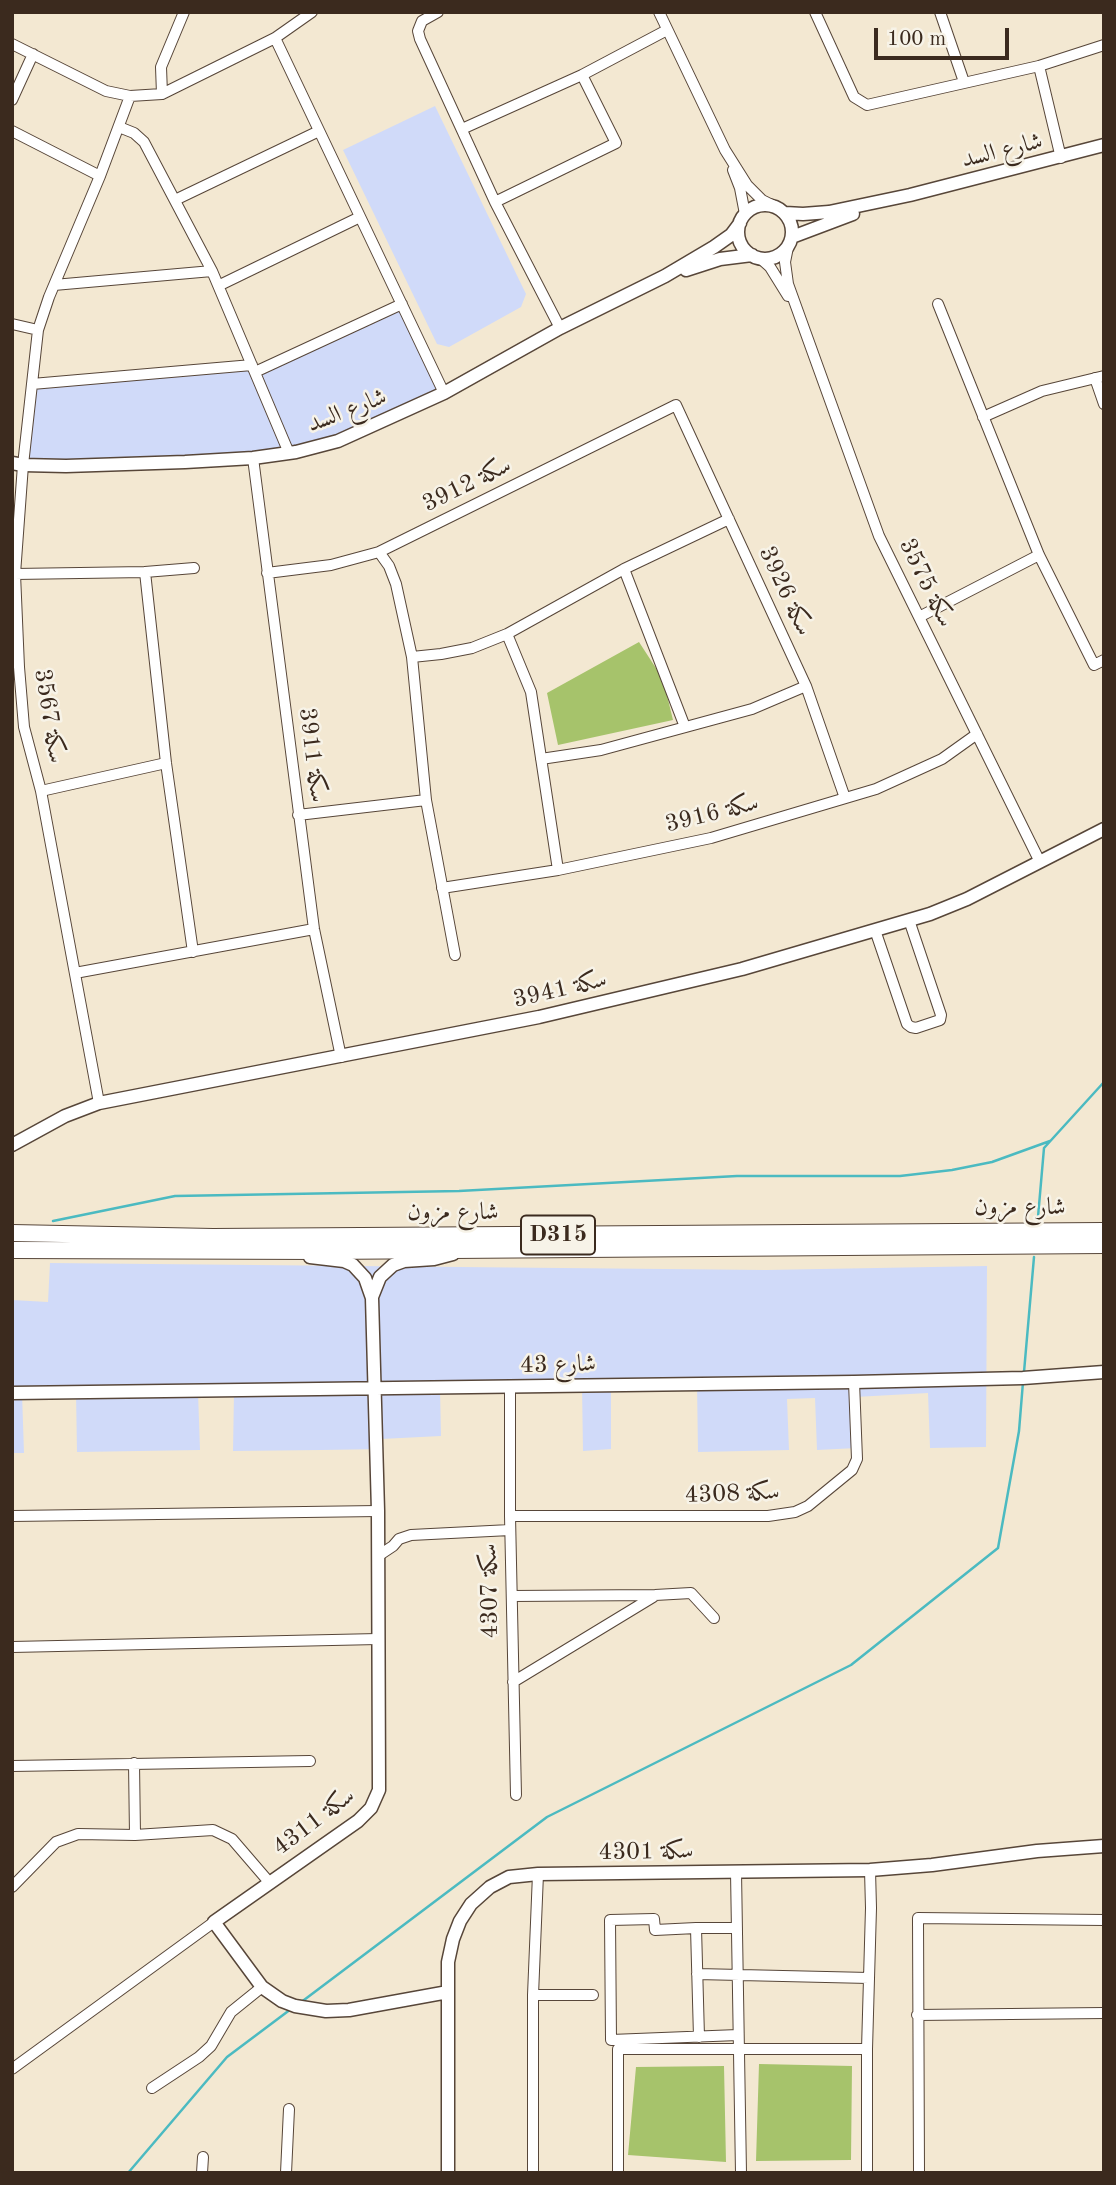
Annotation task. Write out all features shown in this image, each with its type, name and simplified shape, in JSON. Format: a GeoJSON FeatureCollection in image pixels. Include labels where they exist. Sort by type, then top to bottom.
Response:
{"type":"FeatureCollection","features":[{"type":"Feature","properties":{"kind":"main road","name":"شارع مزون"},"geometry":{"type":"LineString","coordinates":[[12,1233],[227,1237],[1104,1231]]}},
{"type":"Feature","properties":{"kind":"main road","name":"شارع مزون"},"geometry":{"type":"LineString","coordinates":[[12,1250],[294,1251],[1104,1245]]}},
{"type":"Feature","properties":{"kind":"street"},"geometry":{"type":"LineString","coordinates":[[162,94],[162,67],[184,12]]}},
{"type":"Feature","properties":{"kind":"street"},"geometry":{"type":"LineString","coordinates":[[12,44],[106,91],[131,96],[162,94],[275,38],[312,12]]}},
{"type":"Feature","properties":{"kind":"street"},"geometry":{"type":"LineString","coordinates":[[438,12],[422,21],[418,32],[495,202],[560,328]]}},
{"type":"Feature","properties":{"kind":"street"},"geometry":{"type":"LineString","coordinates":[[659,12],[726,150],[747,186],[790,221],[790,242],[775,257],[756,257],[742,245],[738,230],[742,219],[740,188],[726,150]]}},
{"type":"Feature","properties":{"kind":"street"},"geometry":{"type":"LineString","coordinates":[[815,12],[854,97],[867,105],[1039,66],[1104,44]]}},
{"type":"Feature","properties":{"kind":"street"},"geometry":{"type":"LineString","coordinates":[[940,12],[964,82]]}},
{"type":"Feature","properties":{"kind":"street"},"geometry":{"type":"LineString","coordinates":[[462,129],[582,75],[667,30]]}},
{"type":"Feature","properties":{"kind":"street"},"geometry":{"type":"LineString","coordinates":[[275,38],[444,393]]}},
{"type":"Feature","properties":{"kind":"street"},"geometry":{"type":"LineString","coordinates":[[12,100],[33,54]]}},
{"type":"Feature","properties":{"kind":"street"},"geometry":{"type":"LineString","coordinates":[[1039,66],[1061,158]]}},
{"type":"Feature","properties":{"kind":"street"},"geometry":{"type":"LineString","coordinates":[[495,202],[616,143],[582,75]]}},
{"type":"Feature","properties":{"kind":"street","name":"سكة 3567"},"geometry":{"type":"LineString","coordinates":[[99,1103],[41,791],[24,727],[15,574],[18,464],[38,330],[131,96]]}},
{"type":"Feature","properties":{"kind":"street"},"geometry":{"type":"LineString","coordinates":[[119,127],[134,133],[145,142],[220,285],[289,453]]}},
{"type":"Feature","properties":{"kind":"street"},"geometry":{"type":"LineString","coordinates":[[12,131],[100,176]]}},
{"type":"Feature","properties":{"kind":"street"},"geometry":{"type":"LineString","coordinates":[[175,200],[319,131]]}},
{"type":"Feature","properties":{"kind":"street","name":"شارع السد"},"geometry":{"type":"LineString","coordinates":[[779,210],[803,214],[829,212],[910,195],[1104,145]]}},
{"type":"Feature","properties":{"kind":"street","name":"شارع السد"},"geometry":{"type":"LineString","coordinates":[[790,242],[828,222],[910,195]]}},
{"type":"Feature","properties":{"kind":"street"},"geometry":{"type":"LineString","coordinates":[[742,219],[758,206],[779,210]]}},
{"type":"Feature","properties":{"kind":"street"},"geometry":{"type":"LineString","coordinates":[[220,285],[360,217]]}},
{"type":"Feature","properties":{"kind":"street","name":"شارع السد"},"geometry":{"type":"LineString","coordinates":[[18,464],[108,465],[253,458],[289,453],[338,441],[444,393],[560,328],[665,276],[714,247],[731,234],[742,219]]}},
{"type":"Feature","properties":{"kind":"street","name":"سكة 3575"},"geometry":{"type":"LineString","coordinates":[[790,242],[785,262],[788,284],[879,536],[1040,862]]}},
{"type":"Feature","properties":{"kind":"street","name":"شارع السد"},"geometry":{"type":"LineString","coordinates":[[665,276],[720,259],[756,257]]}},
{"type":"Feature","properties":{"kind":"street","name":"سكة 3575"},"geometry":{"type":"LineString","coordinates":[[756,257],[770,267],[797,312]]}},
{"type":"Feature","properties":{"kind":"street"},"geometry":{"type":"LineString","coordinates":[[54,285],[212,271]]}},
{"type":"Feature","properties":{"kind":"street"},"geometry":{"type":"LineString","coordinates":[[32,384],[253,368],[402,304]]}},
{"type":"Feature","properties":{"kind":"street"},"geometry":{"type":"LineString","coordinates":[[938,304],[1040,555],[1094,665],[1104,660]]}},
{"type":"Feature","properties":{"kind":"street"},"geometry":{"type":"LineString","coordinates":[[12,324],[38,330]]}},
{"type":"Feature","properties":{"kind":"street"},"geometry":{"type":"LineString","coordinates":[[983,417],[1042,391],[1099,377],[1104,404]]}},
{"type":"Feature","properties":{"kind":"street","name":"سكة 3926"},"geometry":{"type":"LineString","coordinates":[[676,405],[806,687],[845,798]]}},
{"type":"Feature","properties":{"kind":"street","name":"سكة 3912"},"geometry":{"type":"LineString","coordinates":[[267,573],[331,565],[379,552],[676,405]]}},
{"type":"Feature","properties":{"kind":"street","name":"سكة 3911"},"geometry":{"type":"LineString","coordinates":[[253,458],[314,929],[341,1057]]}},
{"type":"Feature","properties":{"kind":"street"},"geometry":{"type":"LineString","coordinates":[[412,657],[472,648],[507,634],[624,569],[729,519]]}},
{"type":"Feature","properties":{"kind":"street"},"geometry":{"type":"LineString","coordinates":[[379,552],[389,566],[396,584],[412,657],[426,800],[455,955]]}},
{"type":"Feature","properties":{"kind":"street"},"geometry":{"type":"LineString","coordinates":[[919,617],[1040,555]]}},
{"type":"Feature","properties":{"kind":"street"},"geometry":{"type":"LineString","coordinates":[[15,574],[145,572],[194,568]]}},
{"type":"Feature","properties":{"kind":"street"},"geometry":{"type":"LineString","coordinates":[[624,569],[685,727]]}},
{"type":"Feature","properties":{"kind":"street"},"geometry":{"type":"LineString","coordinates":[[145,572],[166,763],[193,952]]}},
{"type":"Feature","properties":{"kind":"street"},"geometry":{"type":"LineString","coordinates":[[507,634],[531,692],[558,870]]}},
{"type":"Feature","properties":{"kind":"street"},"geometry":{"type":"LineString","coordinates":[[541,759],[601,750],[752,709],[806,687]]}},
{"type":"Feature","properties":{"kind":"street","name":"سكة 3916"},"geometry":{"type":"LineString","coordinates":[[442,888],[558,870],[711,838],[895,781],[942,759],[977,734]]}},
{"type":"Feature","properties":{"kind":"street"},"geometry":{"type":"LineString","coordinates":[[41,791],[166,763]]}},
{"type":"Feature","properties":{"kind":"street"},"geometry":{"type":"LineString","coordinates":[[298,815],[426,800]]}},
{"type":"Feature","properties":{"kind":"street","name":"سكة 3941"},"geometry":{"type":"LineString","coordinates":[[12,1145],[65,1116],[99,1103],[539,1017],[743,969],[967,900],[1104,829]]}},
{"type":"Feature","properties":{"kind":"street"},"geometry":{"type":"LineString","coordinates":[[875,930],[907,1024],[916,1028],[940,1020],[942,1015],[909,920]]}},
{"type":"Feature","properties":{"kind":"street"},"geometry":{"type":"LineString","coordinates":[[75,973],[314,929]]}},
{"type":"Feature","properties":{"kind":"street"},"geometry":{"type":"LineString","coordinates":[[372,1298],[380,1277],[393,1265],[404,1261],[434,1259],[461,1250]]}},
{"type":"Feature","properties":{"kind":"street"},"geometry":{"type":"LineString","coordinates":[[294,1251],[313,1258],[344,1261],[353,1265],[365,1278],[372,1298]]}},
{"type":"Feature","properties":{"kind":"street","name":"سكة 4311"},"geometry":{"type":"LineString","coordinates":[[12,2069],[269,1882],[358,1821],[376,1799],[379,1780],[378,1511],[372,1298]]}},
{"type":"Feature","properties":{"kind":"street","name":"شارع 43"},"geometry":{"type":"LineString","coordinates":[[12,1393],[854,1382],[1023,1378],[1104,1372]]}},
{"type":"Feature","properties":{"kind":"street","name":"سكة 4308"},"geometry":{"type":"LineString","coordinates":[[510,1516],[768,1516],[795,1512],[808,1506],[852,1469],[857,1459],[854,1382]]}},
{"type":"Feature","properties":{"kind":"street","name":"سكة 4307"},"geometry":{"type":"LineString","coordinates":[[510,1387],[510,1530],[516,1795]]}},
{"type":"Feature","properties":{"kind":"street"},"geometry":{"type":"LineString","coordinates":[[12,1516],[378,1511]]}},
{"type":"Feature","properties":{"kind":"street"},"geometry":{"type":"LineString","coordinates":[[378,1556],[399,1539],[411,1535],[510,1530]]}},
{"type":"Feature","properties":{"kind":"street"},"geometry":{"type":"LineString","coordinates":[[512,1596],[691,1593],[714,1618]]}},
{"type":"Feature","properties":{"kind":"street"},"geometry":{"type":"LineString","coordinates":[[513,1682],[655,1595]]}},
{"type":"Feature","properties":{"kind":"street"},"geometry":{"type":"LineString","coordinates":[[12,1647],[378,1639]]}},
{"type":"Feature","properties":{"kind":"street"},"geometry":{"type":"LineString","coordinates":[[12,1766],[310,1761]]}},
{"type":"Feature","properties":{"kind":"street"},"geometry":{"type":"LineString","coordinates":[[134,1763],[135,1835]]}},
{"type":"Feature","properties":{"kind":"street"},"geometry":{"type":"LineString","coordinates":[[12,1887],[56,1842],[78,1834],[135,1835],[213,1830],[232,1839],[269,1882]]}},
{"type":"Feature","properties":{"kind":"street","name":"سكة 4301"},"geometry":{"type":"LineString","coordinates":[[448,2173],[448,1962],[460,1921],[471,1904],[490,1887],[509,1877],[538,1874],[870,1870],[1104,1846]]}},
{"type":"Feature","properties":{"kind":"street"},"geometry":{"type":"LineString","coordinates":[[867,2173],[870,1870]]}},
{"type":"Feature","properties":{"kind":"street"},"geometry":{"type":"LineString","coordinates":[[736,1872],[741,2173]]}},
{"type":"Feature","properties":{"kind":"street"},"geometry":{"type":"LineString","coordinates":[[533,2173],[533,1995],[538,1874]]}},
{"type":"Feature","properties":{"kind":"street"},"geometry":{"type":"LineString","coordinates":[[919,2173],[918,1918],[1104,1920]]}},
{"type":"Feature","properties":{"kind":"street"},"geometry":{"type":"LineString","coordinates":[[737,1928],[655,1930],[654,1919],[610,1920],[611,2040],[738,2035]]}},
{"type":"Feature","properties":{"kind":"street"},"geometry":{"type":"LineString","coordinates":[[214,1922],[262,1987],[289,2004],[326,2011],[349,2010],[447,1992]]}},
{"type":"Feature","properties":{"kind":"street"},"geometry":{"type":"LineString","coordinates":[[696,1928],[699,2037]]}},
{"type":"Feature","properties":{"kind":"street"},"geometry":{"type":"LineString","coordinates":[[697,1974],[869,1978]]}},
{"type":"Feature","properties":{"kind":"street"},"geometry":{"type":"LineString","coordinates":[[152,2088],[211,2046],[231,2012],[262,1987]]}},
{"type":"Feature","properties":{"kind":"street"},"geometry":{"type":"LineString","coordinates":[[533,1995],[593,1995]]}},
{"type":"Feature","properties":{"kind":"street"},"geometry":{"type":"LineString","coordinates":[[917,2015],[1104,2013]]}},
{"type":"Feature","properties":{"kind":"street"},"geometry":{"type":"LineString","coordinates":[[618,2173],[618,2049],[867,2049]]}},
{"type":"Feature","properties":{"kind":"street"},"geometry":{"type":"LineString","coordinates":[[286,2173],[289,2109]]}},
{"type":"Feature","properties":{"kind":"street"},"geometry":{"type":"LineString","coordinates":[[202,2173],[203,2157]]}},
{"type":"Feature","properties":{"kind":"shaded area"},"geometry":{"type":"Polygon","coordinates":[[[435,106],[526,294],[521,307],[449,347],[437,344],[343,150],[435,106]]]}},
{"type":"Feature","properties":{"kind":"shaded area"},"geometry":{"type":"Polygon","coordinates":[[[402,304],[444,393],[296,452],[23,465],[32,384],[252,365],[255,372],[402,304]]]}},
{"type":"Feature","properties":{"kind":"shaded area"},"geometry":{"type":"Polygon","coordinates":[[[50,1263],[766,1270],[987,1266],[986,1447],[930,1448],[928,1393],[855,1397],[857,1448],[817,1450],[815,1398],[787,1399],[789,1450],[698,1452],[697,1384],[611,1385],[611,1449],[583,1451],[582,1386],[440,1389],[441,1436],[381,1439],[384,1449],[321,1450],[233,1451],[234,1392],[198,1392],[200,1450],[77,1452],[76,1392],[22,1393],[24,1453],[12,1453],[12,1300],[48,1302],[50,1263]]]}},
{"type":"Feature","properties":{"kind":"green space"},"geometry":{"type":"Polygon","coordinates":[[[639,642],[663,679],[673,720],[558,745],[547,693],[639,642]]]}},
{"type":"Feature","properties":{"kind":"green space"},"geometry":{"type":"Polygon","coordinates":[[[759,2064],[852,2066],[851,2160],[756,2161],[759,2064]]]}},
{"type":"Feature","properties":{"kind":"green space"},"geometry":{"type":"Polygon","coordinates":[[[724,2066],[726,2162],[628,2155],[636,2067],[724,2066]]]}},
{"type":"Feature","properties":{"kind":"waterway"},"geometry":{"type":"LineString","coordinates":[[1038,1217],[1044,1148],[1104,1082]]}},
{"type":"Feature","properties":{"kind":"waterway"},"geometry":{"type":"LineString","coordinates":[[53,1221],[175,1196],[459,1191],[737,1176],[900,1176],[992,1162],[1050,1141]]}},
{"type":"Feature","properties":{"kind":"waterway"},"geometry":{"type":"LineString","coordinates":[[1024,1372],[1034,1257]]}},
{"type":"Feature","properties":{"kind":"waterway"},"geometry":{"type":"LineString","coordinates":[[300,2003],[547,1817],[851,1665],[998,1548],[1019,1431],[1023,1382]]}},
{"type":"Feature","properties":{"kind":"waterway"},"geometry":{"type":"LineString","coordinates":[[128,2173],[227,2057],[291,2009]]}}]}
